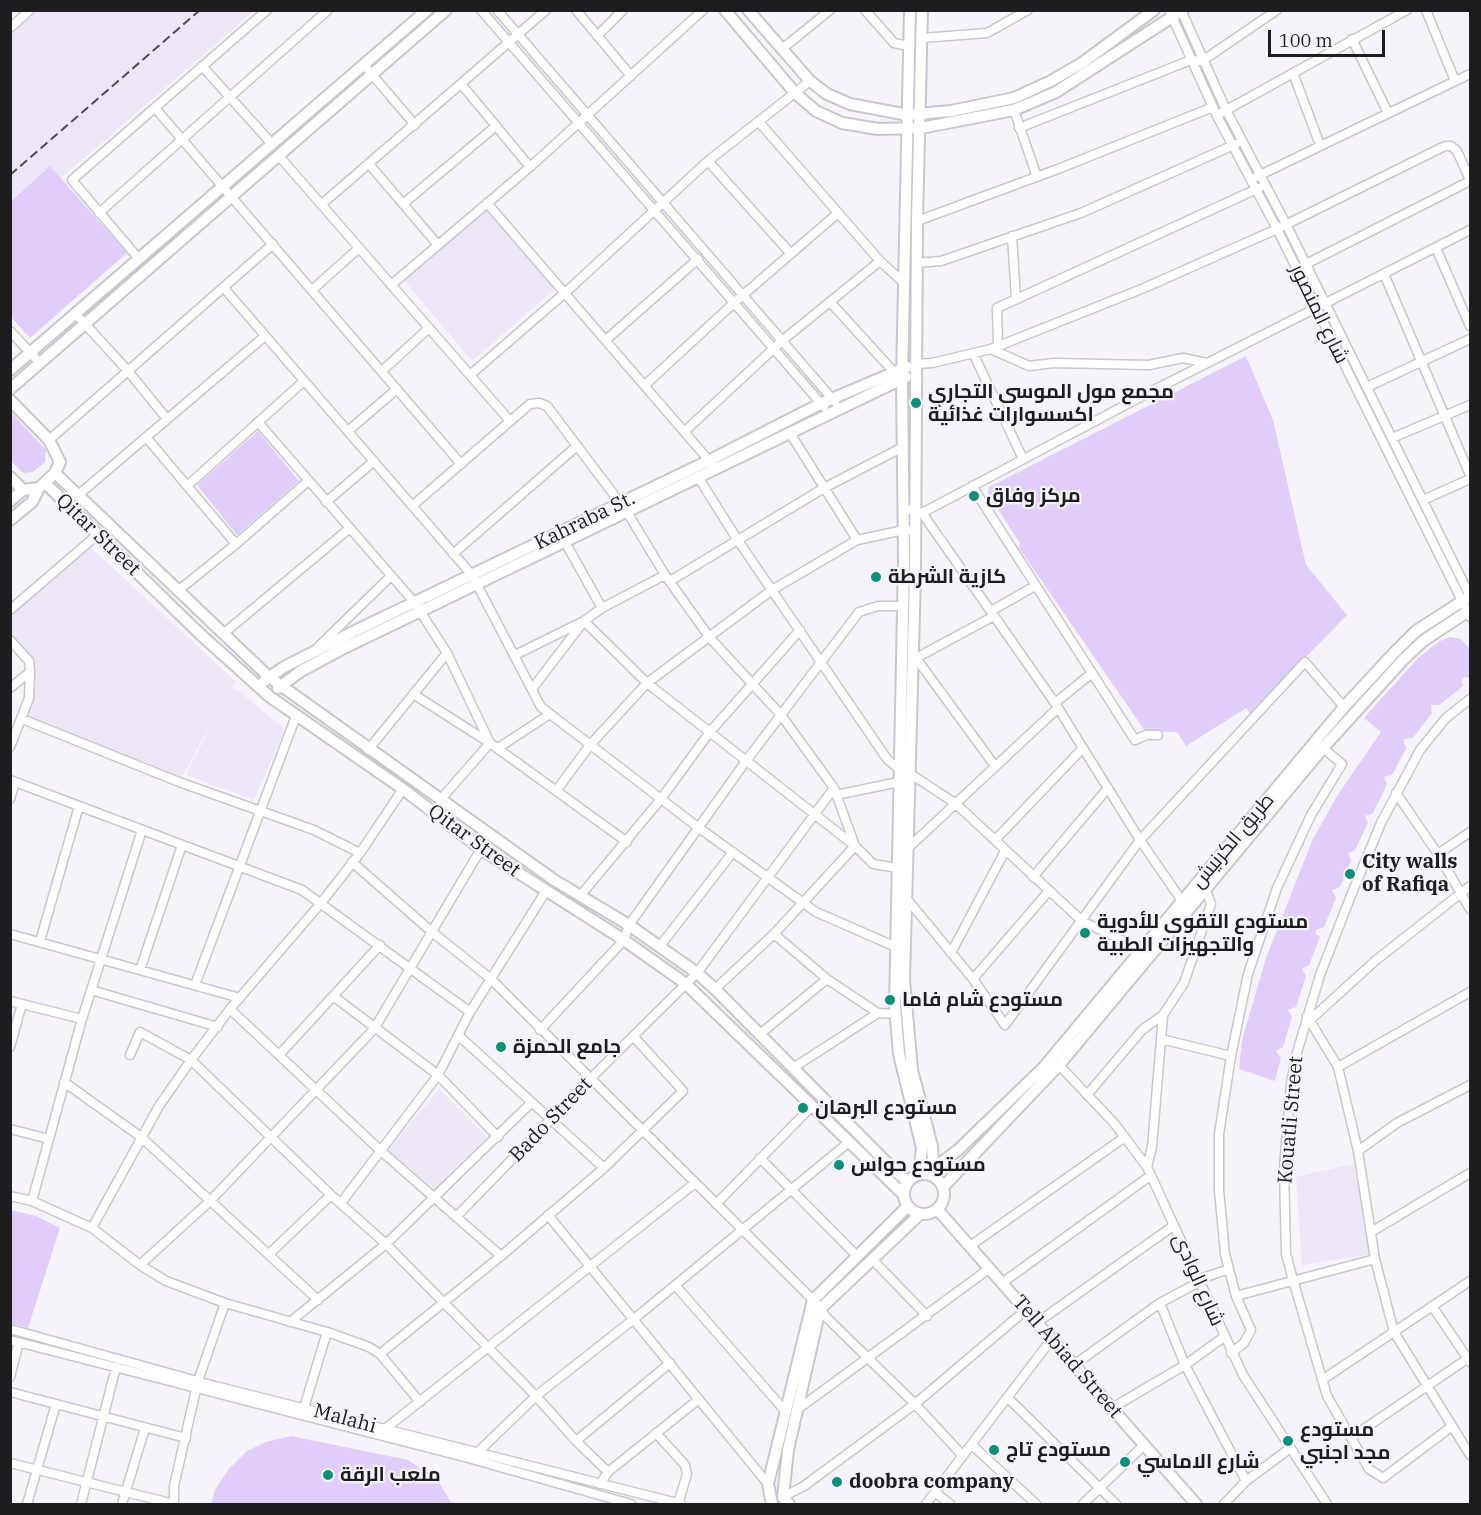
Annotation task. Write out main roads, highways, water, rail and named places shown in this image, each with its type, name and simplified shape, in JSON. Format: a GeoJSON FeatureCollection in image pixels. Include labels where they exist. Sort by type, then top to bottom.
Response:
{"type":"FeatureCollection","features":[{"type":"Feature","properties":{"kind":"main road"},"geometry":{"type":"LineString","coordinates":[[10,370],[427,10]]}},
{"type":"Feature","properties":{"kind":"main road"},"geometry":{"type":"LineString","coordinates":[[10,389],[446,10]]}},
{"type":"Feature","properties":{"kind":"main road"},"geometry":{"type":"LineString","coordinates":[[725,10],[795,93],[816,111],[842,123],[878,129],[921,128],[1014,110],[1056,93],[1177,12]]}},
{"type":"Feature","properties":{"kind":"main road"},"geometry":{"type":"LineString","coordinates":[[748,10],[810,81],[827,94],[850,104],[908,115],[921,115],[1014,98],[1042,86],[1082,63],[1154,10]]}},
{"type":"Feature","properties":{"kind":"main road"},"geometry":{"type":"LineString","coordinates":[[910,10],[904,283],[899,373],[904,508],[909,530],[914,656],[904,771],[899,782],[896,1014],[898,1054],[922,1148],[923,1173]]}},
{"type":"Feature","properties":{"kind":"main road"},"geometry":{"type":"LineString","coordinates":[[786,1501],[783,1449],[786,1412],[816,1304],[906,1200],[908,1182],[923,1173],[933,1160],[932,1146],[912,1070],[905,1015],[907,849],[903,606],[909,530],[919,511],[916,263],[922,10]]}},
{"type":"Feature","properties":{"kind":"main road","name":"Kahraba St."},"geometry":{"type":"LineString","coordinates":[[259,687],[269,677],[313,652],[414,602],[475,580],[565,542],[623,508],[698,477],[712,465],[822,403],[836,403],[899,373],[916,368]]}},
{"type":"Feature","properties":{"kind":"main road"},"geometry":{"type":"LineString","coordinates":[[10,400],[49,440],[60,462],[32,502],[10,520]]}},
{"type":"Feature","properties":{"kind":"main road","name":"Kahraba St."},"geometry":{"type":"LineString","coordinates":[[270,697],[280,685],[342,649],[419,614],[475,580],[712,465],[790,433],[828,413],[836,403]]}},
{"type":"Feature","properties":{"kind":"main road","name":"Qitar Street"},"geometry":{"type":"LineString","coordinates":[[55,472],[77,496],[269,677],[368,750],[580,896],[660,946],[716,988],[846,1123],[908,1182]]}},
{"type":"Feature","properties":{"kind":"main road"},"geometry":{"type":"LineString","coordinates":[[10,477],[23,490]]}},
{"type":"Feature","properties":{"kind":"main road"},"geometry":{"type":"LineString","coordinates":[[10,501],[23,490],[42,486]]}},
{"type":"Feature","properties":{"kind":"main road","name":"Qitar Street"},"geometry":{"type":"LineString","coordinates":[[42,486],[270,697],[403,789],[481,849],[624,940],[686,984],[906,1200]]}},
{"type":"Feature","properties":{"kind":"main road"},"geometry":{"type":"LineString","coordinates":[[159,594],[169,582]]}},
{"type":"Feature","properties":{"kind":"main road","name":"طريق الكرنيش"},"geometry":{"type":"LineString","coordinates":[[944,1186],[1059,1065],[1344,707],[1416,631],[1467,598]]}},
{"type":"Feature","properties":{"kind":"main road","name":"طريق الكرنيش"},"geometry":{"type":"LineString","coordinates":[[923,1173],[958,1150],[1044,1067],[1142,950],[1186,905],[1206,890],[1323,748],[1423,641],[1469,613]]}},
{"type":"Feature","properties":{"kind":"main road"},"geometry":{"type":"LineString","coordinates":[[199,633],[209,620]]}},
{"type":"Feature","properties":{"kind":"main road"},"geometry":{"type":"LineString","coordinates":[[770,1064],[779,1054]]}},
{"type":"Feature","properties":{"kind":"main road"},"geometry":{"type":"LineString","coordinates":[[772,1504],[768,1484],[798,1409],[816,1304],[872,1259],[920,1214],[937,1209],[944,1199],[944,1186],[937,1177],[923,1173]]}},
{"type":"Feature","properties":{"kind":"main road"},"geometry":{"type":"LineString","coordinates":[[906,1200],[920,1214]]}},
{"type":"Feature","properties":{"kind":"main road","name":"Tell Abiad Street"},"geometry":{"type":"LineString","coordinates":[[937,1209],[1196,1504]]}},
{"type":"Feature","properties":{"kind":"railway"},"geometry":{"type":"LineString","coordinates":[[10,175],[200,10]]}},
{"type":"Feature","properties":{"kind":"place","name":"مجمع مول الموسى التجاري اكسسوارات غذائية"},"geometry":{"type":"Point","coordinates":[916,403]}},
{"type":"Feature","properties":{"kind":"place","name":"مركز وفاق"},"geometry":{"type":"Point","coordinates":[974,496]}},
{"type":"Feature","properties":{"kind":"place","name":"كازية الشرطة"},"geometry":{"type":"Point","coordinates":[876,577]}},
{"type":"Feature","properties":{"kind":"place","name":"City walls of Rafiqa"},"geometry":{"type":"Point","coordinates":[1350,874]}},
{"type":"Feature","properties":{"kind":"place","name":"مستودع التقوى للأدوية والتجهيزات الطبية"},"geometry":{"type":"Point","coordinates":[1085,933]}},
{"type":"Feature","properties":{"kind":"place","name":"مستودع شام فاما"},"geometry":{"type":"Point","coordinates":[890,1000]}},
{"type":"Feature","properties":{"kind":"place","name":"جامع الحمزة"},"geometry":{"type":"Point","coordinates":[501,1047]}},
{"type":"Feature","properties":{"kind":"place","name":"مستودع البرهان"},"geometry":{"type":"Point","coordinates":[803,1108]}},
{"type":"Feature","properties":{"kind":"place","name":"مستودع حواس"},"geometry":{"type":"Point","coordinates":[839,1165]}},
{"type":"Feature","properties":{"kind":"place","name":"مستودع مجد اجنبي"},"geometry":{"type":"Point","coordinates":[1288,1441]}},
{"type":"Feature","properties":{"kind":"place","name":"مستودع تاج"},"geometry":{"type":"Point","coordinates":[994,1450]}},
{"type":"Feature","properties":{"kind":"place","name":"شارع الاماسي"},"geometry":{"type":"Point","coordinates":[1125,1462]}},
{"type":"Feature","properties":{"kind":"place","name":"ملعب الرقة"},"geometry":{"type":"Point","coordinates":[328,1475]}},
{"type":"Feature","properties":{"kind":"place","name":"doobra company"},"geometry":{"type":"Point","coordinates":[837,1482]}}]}
